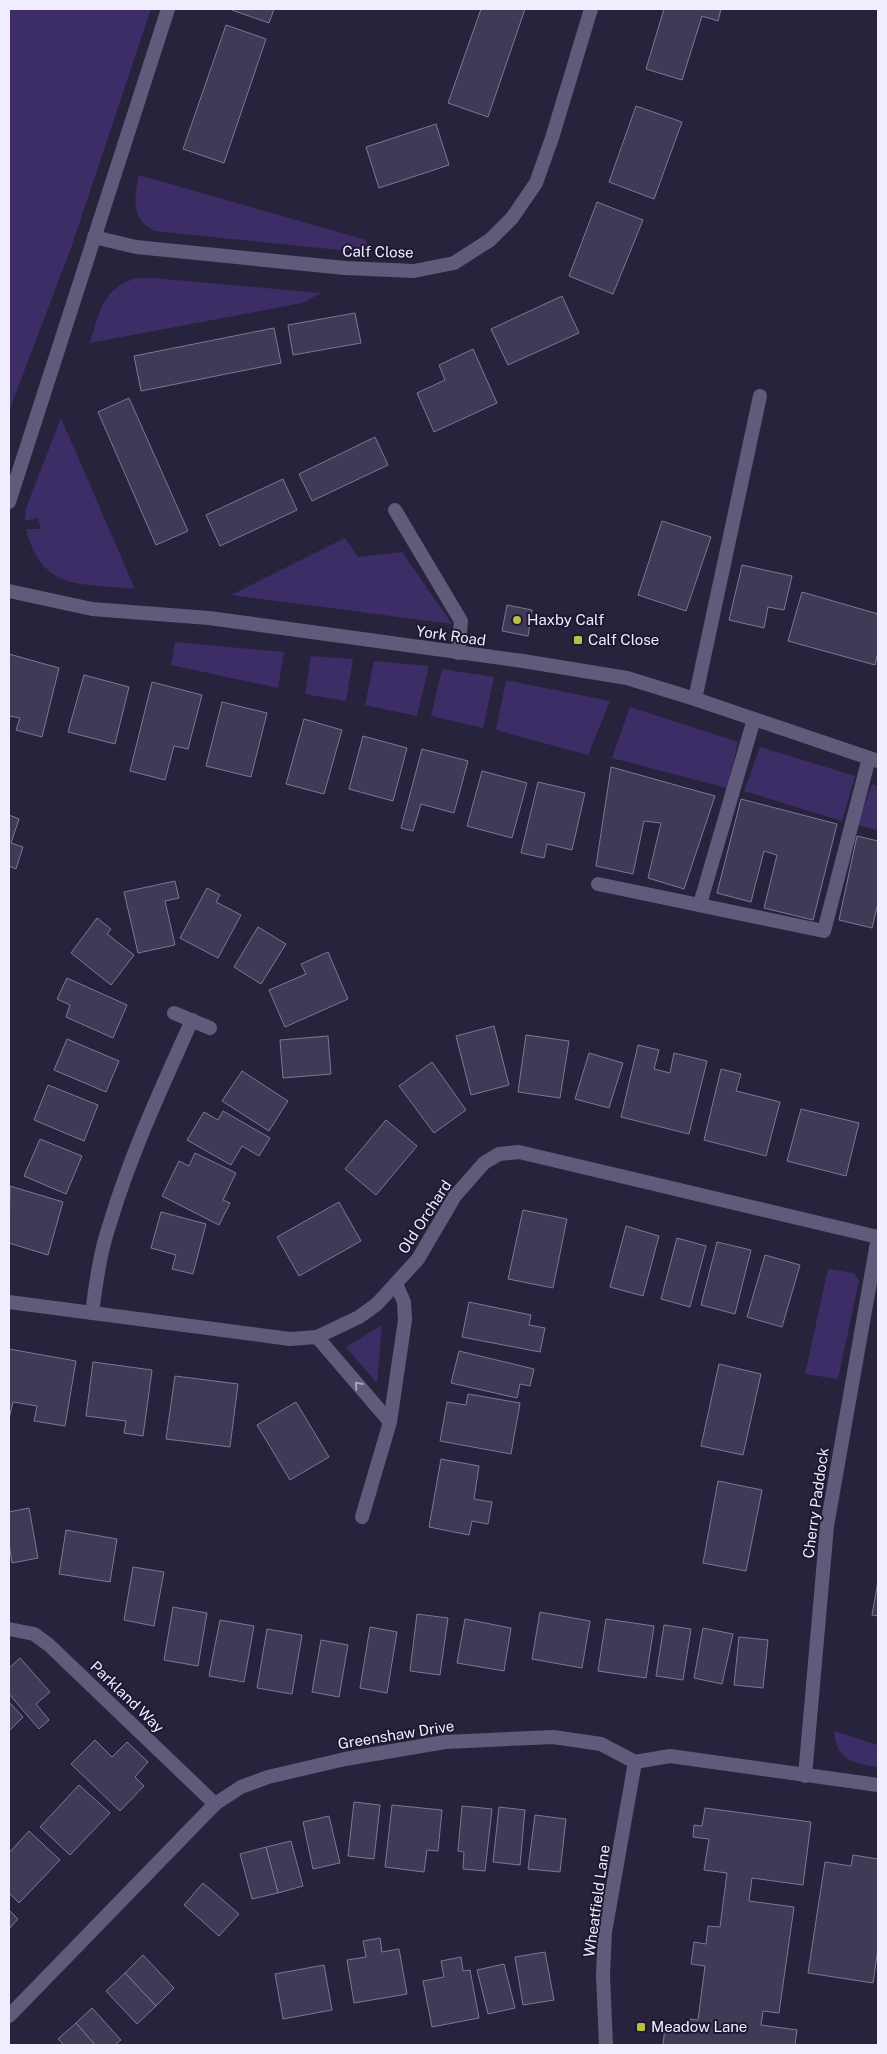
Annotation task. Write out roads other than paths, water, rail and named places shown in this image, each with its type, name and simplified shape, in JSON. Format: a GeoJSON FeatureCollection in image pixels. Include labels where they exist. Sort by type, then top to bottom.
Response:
{"type":"FeatureCollection","features":[{"type":"Feature","properties":{"kind":"street"},"geometry":{"type":"LineString","coordinates":[[9,502],[168,9]]}},
{"type":"Feature","properties":{"kind":"street","name":"Calf Close"},"geometry":{"type":"LineString","coordinates":[[94,237],[136,247],[345,268],[414,271],[454,263],[490,240],[512,218],[536,183],[552,138],[591,9]]}},
{"type":"Feature","properties":{"kind":"street"},"geometry":{"type":"LineString","coordinates":[[695,699],[760,396]]}},
{"type":"Feature","properties":{"kind":"street"},"geometry":{"type":"LineString","coordinates":[[395,510],[461,621],[458,654]]}},
{"type":"Feature","properties":{"kind":"street","name":"York Road"},"geometry":{"type":"LineString","coordinates":[[9,591],[92,609],[209,618],[458,654],[523,661],[627,678],[874,759]]}},
{"type":"Feature","properties":{"kind":"street"},"geometry":{"type":"LineString","coordinates":[[700,904],[754,719]]}},
{"type":"Feature","properties":{"kind":"street"},"geometry":{"type":"LineString","coordinates":[[598,884],[824,931],[874,759]]}},
{"type":"Feature","properties":{"kind":"street"},"geometry":{"type":"LineString","coordinates":[[174,1013],[210,1028]]}},
{"type":"Feature","properties":{"kind":"street"},"geometry":{"type":"LineString","coordinates":[[92,1313],[99,1266],[110,1223],[148,1120],[192,1020]]}},
{"type":"Feature","properties":{"kind":"street","name":"Old Orchard"},"geometry":{"type":"LineString","coordinates":[[9,1302],[290,1339],[317,1337],[359,1318],[377,1304],[418,1258],[455,1196],[484,1163],[499,1154],[519,1152],[878,1237]]}},
{"type":"Feature","properties":{"kind":"street","name":"Cherry Paddock"},"geometry":{"type":"LineString","coordinates":[[805,1776],[827,1526],[878,1237]]}},
{"type":"Feature","properties":{"kind":"street"},"geometry":{"type":"LineString","coordinates":[[362,1517],[390,1422],[405,1320],[404,1302],[396,1284]]}},
{"type":"Feature","properties":{"kind":"street"},"geometry":{"type":"LineString","coordinates":[[317,1337],[390,1422]]}},
{"type":"Feature","properties":{"kind":"street","name":"Parkland Way"},"geometry":{"type":"LineString","coordinates":[[9,1629],[34,1634],[49,1645],[215,1804]]}},
{"type":"Feature","properties":{"kind":"street","name":"Greenshaw Drive"},"geometry":{"type":"LineString","coordinates":[[9,2016],[215,1804],[240,1787],[268,1777],[345,1759],[445,1742],[553,1738],[601,1744],[635,1762]]}},
{"type":"Feature","properties":{"kind":"street"},"geometry":{"type":"LineString","coordinates":[[635,1762],[670,1756],[878,1786]]}},
{"type":"Feature","properties":{"kind":"street","name":"Wheatfield Lane"},"geometry":{"type":"LineString","coordinates":[[606,2045],[603,1975],[605,1932],[635,1762]]}},
{"type":"Feature","properties":{"kind":"place","name":"Haxby Calf"},"geometry":{"type":"Point","coordinates":[517,620]}},
{"type":"Feature","properties":{"kind":"place","name":"Calf Close"},"geometry":{"type":"Point","coordinates":[578,640]}},
{"type":"Feature","properties":{"kind":"place","name":"Meadow Lane"},"geometry":{"type":"Point","coordinates":[641,2027]}}]}
